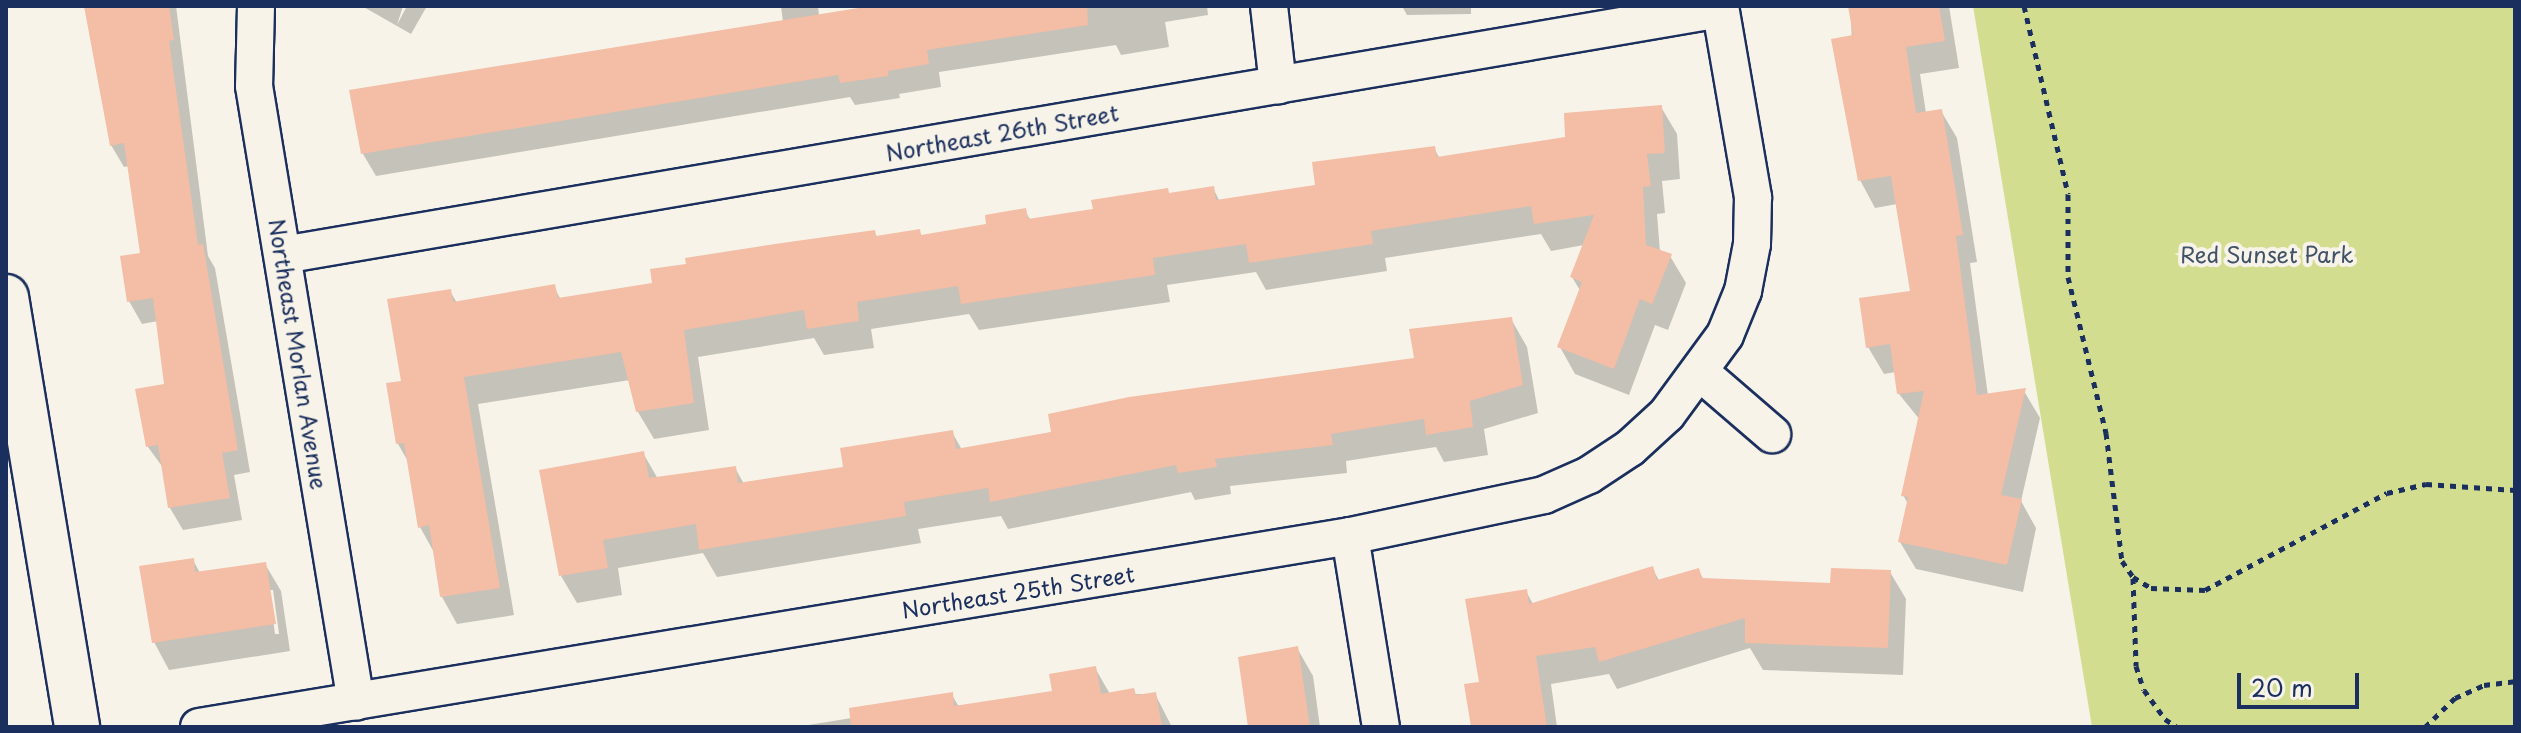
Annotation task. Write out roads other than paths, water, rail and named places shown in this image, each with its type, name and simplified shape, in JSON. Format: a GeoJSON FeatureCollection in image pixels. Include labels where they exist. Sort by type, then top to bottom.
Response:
{"type":"FeatureCollection","features":[{"type":"Feature","properties":{"kind":"street","name":"Northeast Morlan Avenue"},"geometry":{"type":"LineString","coordinates":[[256,6],[254,86],[356,702]]}},
{"type":"Feature","properties":{"kind":"street"},"geometry":{"type":"LineString","coordinates":[[1269,6],[1278,85]]}},
{"type":"Feature","properties":{"kind":"street","name":"Northeast 26th Street"},"geometry":{"type":"LineString","coordinates":[[283,255],[1720,7]]}},
{"type":"Feature","properties":{"kind":"street","name":"Northeast 25th Street"},"geometry":{"type":"LineString","coordinates":[[199,727],[1350,536],[1544,495],[1589,475],[1630,448],[1701,373],[1743,291],[1752,244],[1753,197],[1720,7]]}},
{"type":"Feature","properties":{"kind":"street"},"geometry":{"type":"LineString","coordinates":[[6,297],[77,727]]}},
{"type":"Feature","properties":{"kind":"street"},"geometry":{"type":"LineString","coordinates":[[1701,373],[1772,434]]}},
{"type":"Feature","properties":{"kind":"street"},"geometry":{"type":"LineString","coordinates":[[1350,536],[1381,727]]}},
{"type":"Feature","properties":{"kind":"park label","name":"Red Sunset Park"},"geometry":{"type":"Point","coordinates":[2267,254]}}]}
